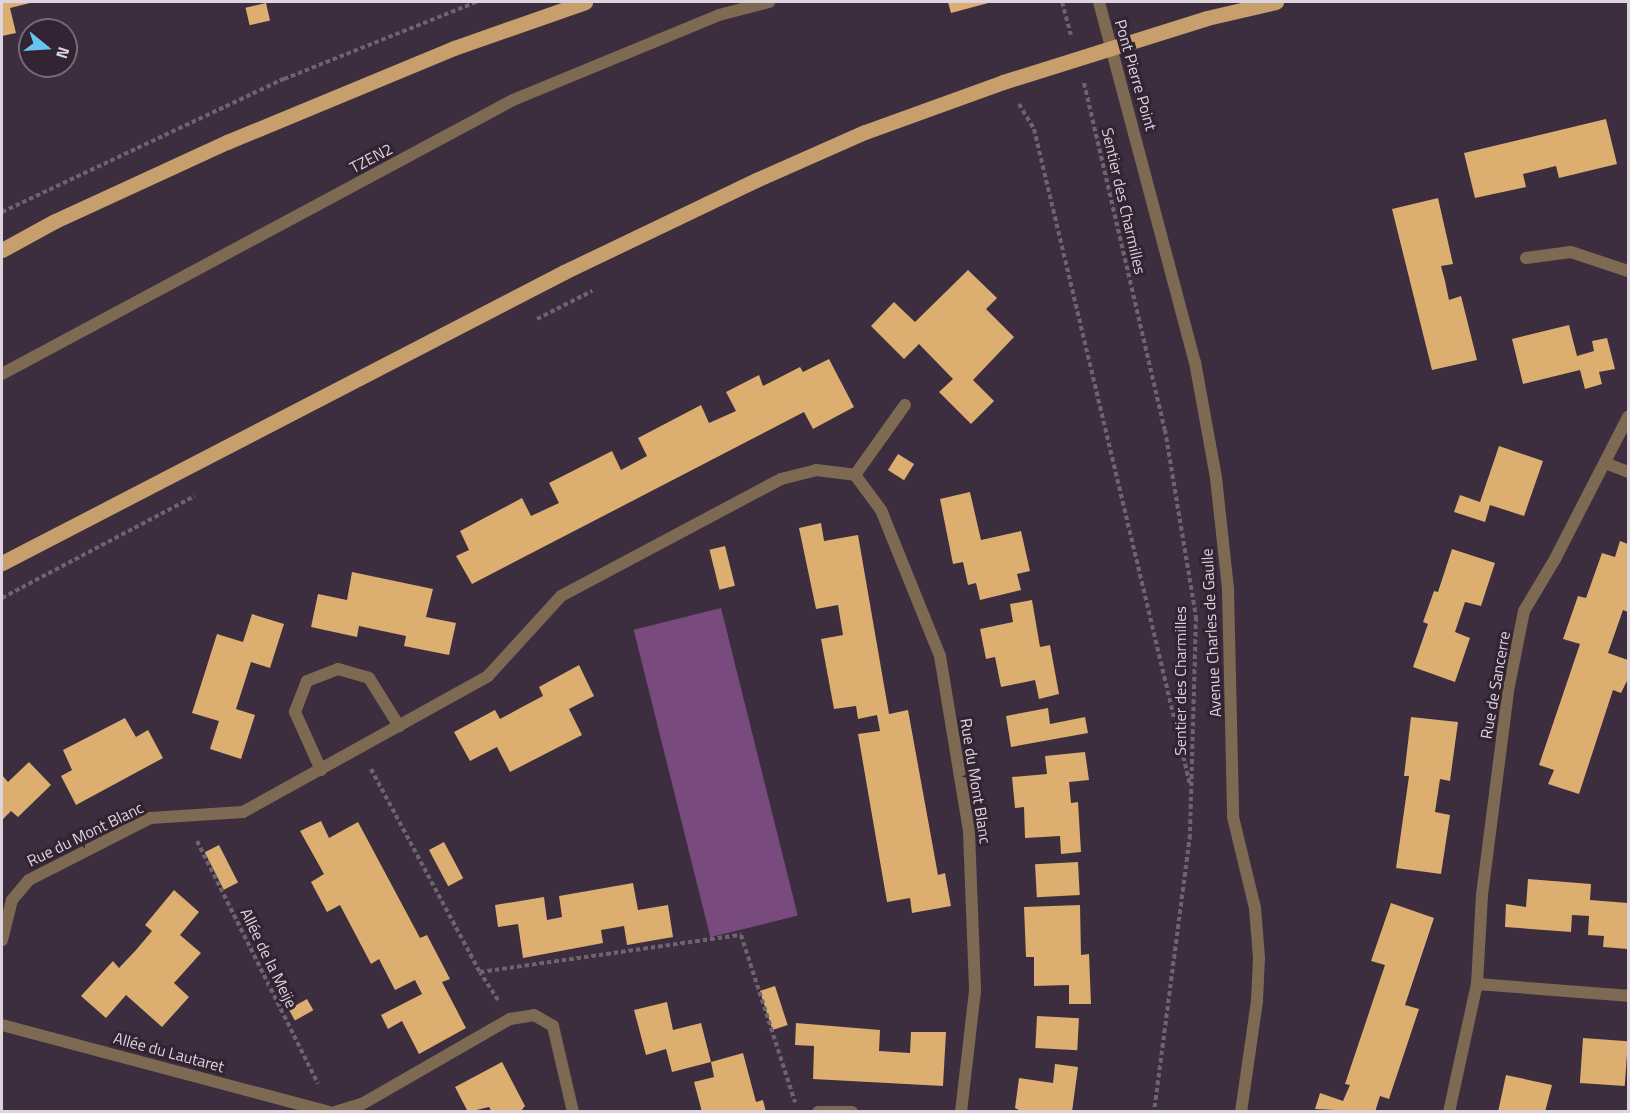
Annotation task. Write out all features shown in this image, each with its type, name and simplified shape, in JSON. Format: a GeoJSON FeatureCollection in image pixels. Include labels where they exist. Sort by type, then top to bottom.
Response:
{"type":"FeatureCollection","features":[{"type":"Feature","properties":{"kind":"main road"},"geometry":{"type":"LineString","coordinates":[[2,250],[55,221],[227,142],[454,48],[585,2]]}},
{"type":"Feature","properties":{"kind":"main road"},"geometry":{"type":"LineString","coordinates":[[2,564],[607,252],[854,137],[1003,82],[1207,18],[1276,2]]}},
{"type":"Feature","properties":{"kind":"street","name":"TZEN2"},"geometry":{"type":"LineString","coordinates":[[2,374],[513,100],[719,15],[769,2]]}},
{"type":"Feature","properties":{"kind":"street","name":"Pont Pierre Point"},"geometry":{"type":"LineString","coordinates":[[1099,2],[1142,157]]}},
{"type":"Feature","properties":{"kind":"street","name":"Avenue Charles de Gaulle"},"geometry":{"type":"LineString","coordinates":[[1142,157],[1195,362],[1216,478],[1224,556],[1233,817],[1255,908],[1259,958],[1257,1001],[1241,1112]]}},
{"type":"Feature","properties":{"kind":"street"},"geometry":{"type":"LineString","coordinates":[[1526,258],[1571,252],[1629,271]]}},
{"type":"Feature","properties":{"kind":"street"},"geometry":{"type":"LineString","coordinates":[[855,475],[905,405]]}},
{"type":"Feature","properties":{"kind":"street","name":"Rue de Sancerre"},"geometry":{"type":"LineString","coordinates":[[1449,1112],[1477,984],[1485,872],[1508,691],[1524,611],[1629,417]]}},
{"type":"Feature","properties":{"kind":"street"},"geometry":{"type":"LineString","coordinates":[[1605,463],[1629,472]]}},
{"type":"Feature","properties":{"kind":"street","name":"Rue du Mont Blanc"},"geometry":{"type":"LineString","coordinates":[[2,940],[12,900],[29,880],[150,818],[243,812],[488,676],[561,596],[781,478],[816,470],[855,475],[881,510],[939,656],[966,809],[975,991],[962,1112]]}},
{"type":"Feature","properties":{"kind":"street"},"geometry":{"type":"LineString","coordinates":[[321,770],[295,712],[307,681],[338,669],[369,678],[399,726]]}},
{"type":"Feature","properties":{"kind":"street"},"geometry":{"type":"LineString","coordinates":[[1477,984],[1629,996]]}},
{"type":"Feature","properties":{"kind":"street"},"geometry":{"type":"LineString","coordinates":[[335,1112],[362,1104],[510,1018],[534,1014],[553,1026],[573,1112]]}},
{"type":"Feature","properties":{"kind":"street","name":"Allée du Lautaret"},"geometry":{"type":"LineString","coordinates":[[2,1025],[328,1112]]}},
{"type":"Feature","properties":{"kind":"street"},"geometry":{"type":"LineString","coordinates":[[818,1112],[852,1112]]}},
{"type":"Feature","properties":{"kind":"path"},"geometry":{"type":"LineString","coordinates":[[2,212],[284,79],[477,2]]}},
{"type":"Feature","properties":{"kind":"path"},"geometry":{"type":"LineString","coordinates":[[1003,82],[1034,129],[1191,791]]}},
{"type":"Feature","properties":{"kind":"path"},"geometry":{"type":"LineString","coordinates":[[1012,109],[1022,108]]}},
{"type":"Feature","properties":{"kind":"path","name":"Sentier des Charmilles"},"geometry":{"type":"LineString","coordinates":[[1092,114],[1165,430],[1196,617],[1190,835],[1154,1112]]}},
{"type":"Feature","properties":{"kind":"path"},"geometry":{"type":"LineString","coordinates":[[535,320],[598,288]]}},
{"type":"Feature","properties":{"kind":"path"},"geometry":{"type":"LineString","coordinates":[[2,598],[199,494]]}},
{"type":"Feature","properties":{"kind":"path"},"geometry":{"type":"LineString","coordinates":[[360,748],[480,972],[510,1018]]}},
{"type":"Feature","properties":{"kind":"path","name":"Allée de la Meije"},"geometry":{"type":"LineString","coordinates":[[184,815],[321,1090]]}},
{"type":"Feature","properties":{"kind":"path"},"geometry":{"type":"LineString","coordinates":[[480,972],[741,935],[798,1112]]}},
{"type":"Feature","properties":{"kind":"shaded area"},"geometry":{"type":"Polygon","coordinates":[[[721,608],[798,916],[710,937],[634,630],[721,608]]]}},
{"type":"Feature","properties":{"kind":"building"},"geometry":{"type":"Polygon","coordinates":[[[2,2],[34,2],[10,8],[16,33],[2,36],[2,2]]]}},
{"type":"Feature","properties":{"kind":"building"},"geometry":{"type":"Polygon","coordinates":[[[948,2],[992,2],[951,13],[948,2]]]}},
{"type":"Feature","properties":{"kind":"building"},"geometry":{"type":"Polygon","coordinates":[[[266,3],[270,21],[250,25],[246,8],[266,3]]]}},
{"type":"Feature","properties":{"kind":"building"},"geometry":{"type":"Polygon","coordinates":[[[1606,119],[1617,164],[1559,178],[1556,166],[1523,174],[1526,187],[1475,198],[1464,153],[1606,119]]]}},
{"type":"Feature","properties":{"kind":"building"},"geometry":{"type":"Polygon","coordinates":[[[1438,198],[1453,264],[1441,266],[1449,300],[1461,296],[1477,360],[1432,370],[1392,209],[1438,198]]]}},
{"type":"Feature","properties":{"kind":"building"},"geometry":{"type":"Polygon","coordinates":[[[968,270],[997,298],[986,309],[1014,337],[973,380],[994,401],[971,424],[939,392],[953,379],[919,344],[904,359],[871,326],[894,302],[915,322],[968,270]]]}},
{"type":"Feature","properties":{"kind":"building"},"geometry":{"type":"Polygon","coordinates":[[[1569,325],[1577,356],[1594,351],[1592,341],[1607,338],[1615,369],[1599,372],[1602,384],[1585,389],[1580,370],[1523,384],[1512,339],[1569,325]]]}},
{"type":"Feature","properties":{"kind":"building"},"geometry":{"type":"Polygon","coordinates":[[[829,359],[854,407],[813,429],[804,412],[472,584],[456,556],[469,550],[460,531],[522,498],[531,516],[559,503],[549,483],[612,451],[621,470],[647,456],[638,438],[701,405],[709,423],[736,411],[726,392],[759,375],[763,386],[800,367],[803,372],[829,359]]]}},
{"type":"Feature","properties":{"kind":"building"},"geometry":{"type":"Polygon","coordinates":[[[1499,446],[1543,461],[1524,516],[1490,505],[1485,522],[1454,512],[1460,495],[1480,502],[1499,446]]]}},
{"type":"Feature","properties":{"kind":"building"},"geometry":{"type":"Polygon","coordinates":[[[898,454],[914,464],[904,480],[888,470],[898,454]]]}},
{"type":"Feature","properties":{"kind":"building"},"geometry":{"type":"Polygon","coordinates":[[[970,492],[981,540],[1021,531],[1030,571],[1017,574],[1021,590],[980,600],[976,583],[968,585],[963,562],[953,564],[940,499],[970,492]]]}},
{"type":"Feature","properties":{"kind":"building"},"geometry":{"type":"Polygon","coordinates":[[[821,523],[824,541],[858,535],[889,714],[908,710],[938,875],[945,873],[951,906],[912,913],[910,898],[887,902],[858,734],[880,731],[877,715],[858,719],[856,706],[834,709],[821,639],[843,635],[838,605],[816,609],[799,528],[821,523]]]}},
{"type":"Feature","properties":{"kind":"building"},"geometry":{"type":"Polygon","coordinates":[[[1620,541],[1628,544],[1628,612],[1623,610],[1608,653],[1628,660],[1628,679],[1621,693],[1613,690],[1579,794],[1548,784],[1554,770],[1539,765],[1580,644],[1563,639],[1578,596],[1586,598],[1602,553],[1615,557],[1620,541]]]}},
{"type":"Feature","properties":{"kind":"building"},"geometry":{"type":"Polygon","coordinates":[[[725,546],[735,586],[719,590],[709,550],[725,546]]]}},
{"type":"Feature","properties":{"kind":"building"},"geometry":{"type":"Polygon","coordinates":[[[1452,549],[1495,563],[1481,606],[1465,602],[1455,632],[1470,638],[1455,682],[1413,667],[1428,624],[1423,622],[1434,591],[1438,592],[1452,549]]]}},
{"type":"Feature","properties":{"kind":"building"},"geometry":{"type":"Polygon","coordinates":[[[352,572],[433,589],[426,617],[456,623],[449,655],[404,646],[406,636],[359,626],[357,637],[311,627],[318,594],[347,600],[352,572]]]}},
{"type":"Feature","properties":{"kind":"building"},"geometry":{"type":"Polygon","coordinates":[[[1032,600],[1040,647],[1050,645],[1059,694],[1039,699],[1035,680],[1001,687],[995,657],[986,659],[980,629],[1013,622],[1010,604],[1032,600]]]}},
{"type":"Feature","properties":{"kind":"building"},"geometry":{"type":"Polygon","coordinates":[[[252,614],[284,624],[270,668],[251,662],[236,709],[255,715],[241,759],[210,749],[219,721],[192,713],[217,634],[243,642],[252,614]]]}},
{"type":"Feature","properties":{"kind":"building"},"geometry":{"type":"Polygon","coordinates":[[[579,665],[594,696],[569,709],[582,735],[510,772],[497,747],[470,761],[454,732],[495,710],[500,719],[543,696],[539,687],[579,665]]]}},
{"type":"Feature","properties":{"kind":"building"},"geometry":{"type":"Polygon","coordinates":[[[1048,708],[1050,724],[1085,717],[1088,733],[1011,747],[1006,716],[1048,708]]]}},
{"type":"Feature","properties":{"kind":"building"},"geometry":{"type":"Polygon","coordinates":[[[1411,717],[1458,722],[1450,781],[1440,779],[1435,812],[1450,815],[1441,874],[1396,868],[1409,776],[1404,776],[1411,717]]]}},
{"type":"Feature","properties":{"kind":"building"},"geometry":{"type":"Polygon","coordinates":[[[125,718],[136,737],[148,730],[163,758],[76,805],[61,776],[72,770],[63,750],[125,718]]]}},
{"type":"Feature","properties":{"kind":"building"},"geometry":{"type":"Polygon","coordinates":[[[1085,752],[1089,780],[1069,782],[1071,803],[1078,802],[1081,852],[1061,854],[1060,836],[1025,838],[1024,807],[1015,808],[1012,777],[1047,774],[1045,756],[1085,752]]]}},
{"type":"Feature","properties":{"kind":"building"},"geometry":{"type":"Polygon","coordinates":[[[29,762],[51,785],[18,817],[11,811],[2,820],[2,775],[8,782],[29,762]]]}},
{"type":"Feature","properties":{"kind":"building"},"geometry":{"type":"Polygon","coordinates":[[[321,821],[329,838],[358,822],[420,938],[427,935],[450,979],[442,982],[466,1028],[419,1054],[402,1021],[388,1029],[381,1015],[422,994],[415,980],[395,990],[379,959],[371,964],[340,905],[327,912],[311,882],[324,874],[300,831],[321,821]]]}},
{"type":"Feature","properties":{"kind":"building"},"geometry":{"type":"Polygon","coordinates":[[[444,842],[463,878],[448,886],[429,850],[444,842]]]}},
{"type":"Feature","properties":{"kind":"building"},"geometry":{"type":"Polygon","coordinates":[[[219,845],[238,882],[224,890],[205,852],[219,845]]]}},
{"type":"Feature","properties":{"kind":"building"},"geometry":{"type":"Polygon","coordinates":[[[1078,862],[1080,895],[1037,897],[1035,864],[1078,862]]]}},
{"type":"Feature","properties":{"kind":"building"},"geometry":{"type":"Polygon","coordinates":[[[1528,879],[1591,884],[1590,900],[1628,903],[1628,949],[1603,947],[1604,936],[1588,935],[1589,916],[1572,915],[1571,932],[1505,927],[1506,904],[1526,907],[1528,879]]]}},
{"type":"Feature","properties":{"kind":"building"},"geometry":{"type":"Polygon","coordinates":[[[633,883],[638,910],[668,905],[673,937],[627,945],[624,926],[601,930],[603,943],[523,958],[518,924],[498,927],[495,905],[544,897],[547,920],[562,917],[559,896],[633,883]]]}},
{"type":"Feature","properties":{"kind":"building"},"geometry":{"type":"Polygon","coordinates":[[[174,890],[199,912],[180,935],[201,953],[174,983],[189,997],[162,1027],[126,995],[106,1018],[81,996],[113,961],[119,968],[136,950],[152,931],[145,925],[174,890]]]}},
{"type":"Feature","properties":{"kind":"building"},"geometry":{"type":"Polygon","coordinates":[[[1391,903],[1434,918],[1405,1005],[1419,1009],[1389,1099],[1380,1096],[1375,1112],[1315,1109],[1320,1093],[1343,1101],[1350,1085],[1345,1084],[1385,965],[1371,961],[1391,903]]]}},
{"type":"Feature","properties":{"kind":"building"},"geometry":{"type":"Polygon","coordinates":[[[1080,905],[1081,955],[1089,954],[1091,1004],[1069,1004],[1069,985],[1034,986],[1034,957],[1026,957],[1024,907],[1080,905]]]}},
{"type":"Feature","properties":{"kind":"building"},"geometry":{"type":"Polygon","coordinates":[[[775,986],[788,1025],[772,1030],[760,991],[775,986]]]}},
{"type":"Feature","properties":{"kind":"building"},"geometry":{"type":"Polygon","coordinates":[[[307,999],[313,1010],[295,1021],[289,1009],[307,999]]]}},
{"type":"Feature","properties":{"kind":"building"},"geometry":{"type":"Polygon","coordinates":[[[667,1002],[673,1030],[701,1023],[711,1062],[672,1072],[666,1049],[646,1055],[634,1010],[667,1002]]]}},
{"type":"Feature","properties":{"kind":"building"},"geometry":{"type":"Polygon","coordinates":[[[1037,1016],[1079,1018],[1077,1050],[1035,1048],[1037,1016]]]}},
{"type":"Feature","properties":{"kind":"building"},"geometry":{"type":"Polygon","coordinates":[[[796,1023],[880,1030],[879,1051],[910,1053],[911,1032],[946,1032],[943,1086],[813,1079],[814,1046],[795,1045],[796,1023]]]}},
{"type":"Feature","properties":{"kind":"building"},"geometry":{"type":"Polygon","coordinates":[[[1583,1038],[1628,1041],[1625,1086],[1580,1083],[1583,1038]]]}},
{"type":"Feature","properties":{"kind":"building"},"geometry":{"type":"Polygon","coordinates":[[[743,1053],[756,1102],[763,1100],[766,1112],[702,1112],[694,1082],[714,1077],[711,1062],[743,1053]]]}},
{"type":"Feature","properties":{"kind":"building"},"geometry":{"type":"Polygon","coordinates":[[[502,1062],[525,1106],[520,1112],[492,1112],[489,1107],[468,1112],[455,1087],[502,1062]]]}},
{"type":"Feature","properties":{"kind":"building"},"geometry":{"type":"Polygon","coordinates":[[[1055,1064],[1078,1067],[1072,1112],[1023,1112],[1015,1108],[1019,1078],[1053,1083],[1055,1064]]]}},
{"type":"Feature","properties":{"kind":"building"},"geometry":{"type":"Polygon","coordinates":[[[1506,1075],[1552,1085],[1545,1112],[1498,1112],[1506,1075]]]}}]}
